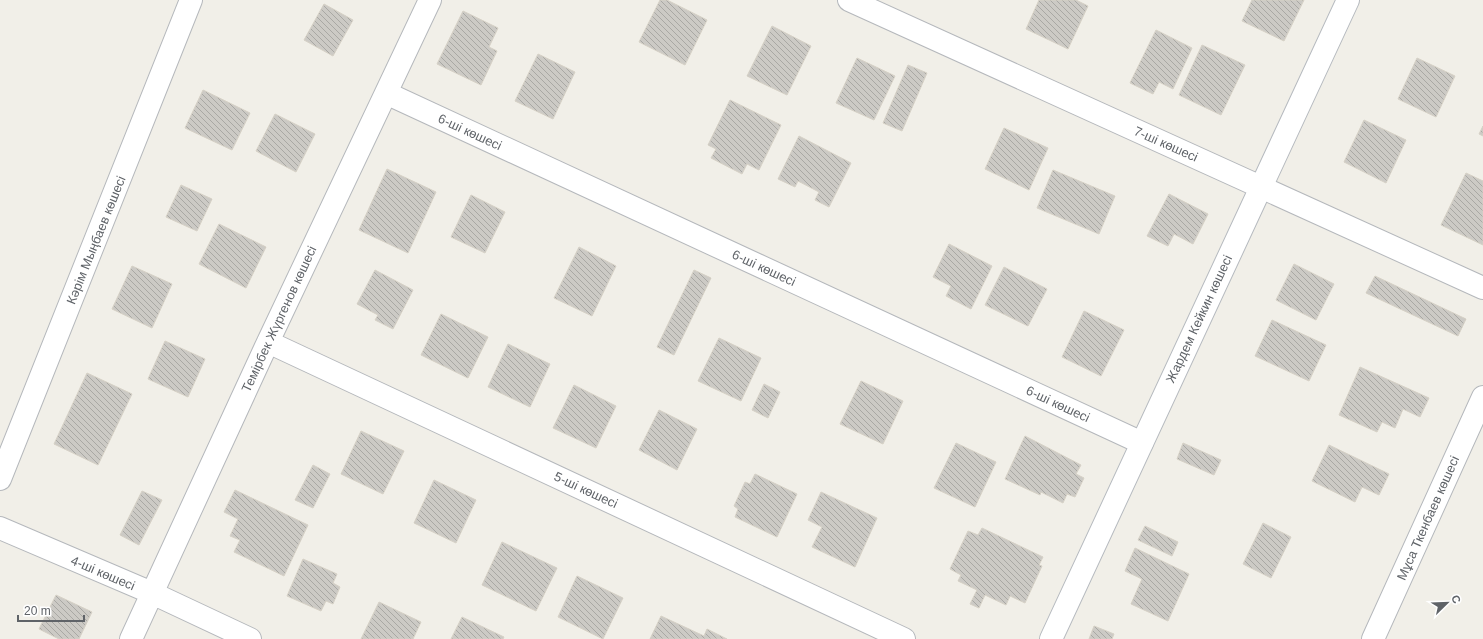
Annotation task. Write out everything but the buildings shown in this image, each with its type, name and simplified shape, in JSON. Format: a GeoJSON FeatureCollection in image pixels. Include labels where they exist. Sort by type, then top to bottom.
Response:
{"type":"FeatureCollection","features":[{"type":"Feature","properties":{"kind":"street","name":"Кәрім Мыңбаев көшесі"},"geometry":{"type":"LineString","coordinates":[[0,479],[191,0]]}},
{"type":"Feature","properties":{"kind":"street","name":"Темірбек Жүргенов көшесі"},"geometry":{"type":"LineString","coordinates":[[131,639],[268,342],[430,0]]}},
{"type":"Feature","properties":{"kind":"street","name":"7-ші көшесі"},"geometry":{"type":"LineString","coordinates":[[849,0],[1483,288]]}},
{"type":"Feature","properties":{"kind":"street","name":"Жардем Кейкин көшесі"},"geometry":{"type":"LineString","coordinates":[[1051,639],[1348,0]]}},
{"type":"Feature","properties":{"kind":"street","name":"6-ші көшесі"},"geometry":{"type":"LineString","coordinates":[[386,93],[1142,443]]}},
{"type":"Feature","properties":{"kind":"street","name":"5-ші көшесі"},"geometry":{"type":"LineString","coordinates":[[268,342],[904,639]]}},
{"type":"Feature","properties":{"kind":"street","name":"Мұса Ткенбаев көшесі"},"geometry":{"type":"LineString","coordinates":[[1373,639],[1483,397]]}},
{"type":"Feature","properties":{"kind":"street","name":"4-ші көшесі"},"geometry":{"type":"LineString","coordinates":[[0,528],[152,593],[250,639]]}}]}
